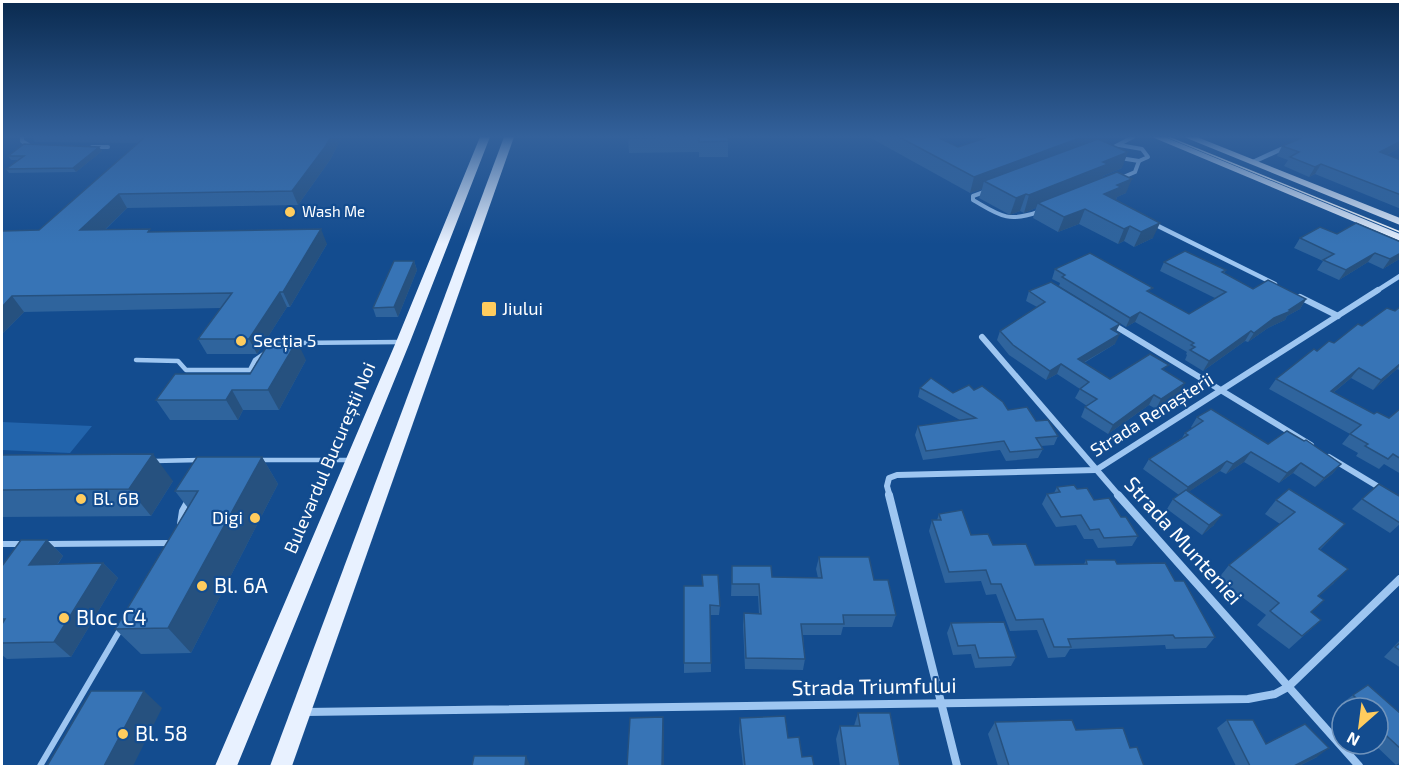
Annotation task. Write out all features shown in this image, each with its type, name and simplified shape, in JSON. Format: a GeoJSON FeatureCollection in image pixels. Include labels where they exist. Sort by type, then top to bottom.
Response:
{"type":"FeatureCollection","features":[{"type":"Feature","properties":{"kind":"main road","name":"Bulevardul Bucureștii Noi"},"geometry":{"type":"LineString","coordinates":[[226,766],[471,173]]}},
{"type":"Feature","properties":{"kind":"main road"},"geometry":{"type":"LineString","coordinates":[[281,766],[496,173]]}},
{"type":"Feature","properties":{"kind":"main road"},"geometry":{"type":"LineString","coordinates":[[1244,173],[1401,238]]}},
{"type":"Feature","properties":{"kind":"main road"},"geometry":{"type":"LineString","coordinates":[[1280,173],[1401,222]]}},
{"type":"Feature","properties":{"kind":"main road"},"geometry":{"type":"LineString","coordinates":[[448,232],[474,234]]}},
{"type":"Feature","properties":{"kind":"street"},"geometry":{"type":"LineString","coordinates":[[1141,218],[1280,286]]}},
{"type":"Feature","properties":{"kind":"street","name":"Strada Renașterii"},"geometry":{"type":"LineString","coordinates":[[942,704],[887,486],[889,478],[897,475],[1096,470],[1401,276]]}},
{"type":"Feature","properties":{"kind":"street"},"geometry":{"type":"LineString","coordinates":[[1290,292],[1338,316]]}},
{"type":"Feature","properties":{"kind":"street"},"geometry":{"type":"LineString","coordinates":[[1108,322],[1390,494]]}},
{"type":"Feature","properties":{"kind":"street","name":"Strada Munteniei"},"geometry":{"type":"LineString","coordinates":[[982,337],[1096,470],[1359,766]]}},
{"type":"Feature","properties":{"kind":"street","name":"Strada Triumfului"},"geometry":{"type":"LineString","coordinates":[[302,712],[1248,699],[1275,694],[1288,687],[1401,579]]}},
{"type":"Feature","properties":{"kind":"street"},"geometry":{"type":"LineString","coordinates":[[942,704],[957,766]]}},
{"type":"Feature","properties":{"kind":"lane"},"geometry":{"type":"LineString","coordinates":[[1114,181],[1133,173]]}},
{"type":"Feature","properties":{"kind":"lane"},"geometry":{"type":"LineString","coordinates":[[994,188],[973,196],[973,200],[1009,220],[1017,220],[1039,212]]}},
{"type":"Feature","properties":{"kind":"lane"},"geometry":{"type":"LineString","coordinates":[[286,344],[403,342]]}},
{"type":"Feature","properties":{"kind":"lane"},"geometry":{"type":"LineString","coordinates":[[136,360],[178,361],[186,370],[250,370],[255,360],[269,351]]}},
{"type":"Feature","properties":{"kind":"lane"},"geometry":{"type":"LineString","coordinates":[[142,461],[212,460]]}},
{"type":"Feature","properties":{"kind":"lane"},"geometry":{"type":"LineString","coordinates":[[247,460],[354,460]]}},
{"type":"Feature","properties":{"kind":"lane"},"geometry":{"type":"LineString","coordinates":[[165,553],[180,527],[182,511],[194,491]]}},
{"type":"Feature","properties":{"kind":"lane"},"geometry":{"type":"LineString","coordinates":[[2,544],[171,543]]}},
{"type":"Feature","properties":{"kind":"lane"},"geometry":{"type":"LineString","coordinates":[[40,766],[122,626]]}},
{"type":"Feature","properties":{"kind":"shaded area"},"geometry":{"type":"Polygon","coordinates":[[[2,422],[92,426],[70,453],[2,450],[2,422]]]}},
{"type":"Feature","properties":{"kind":"building"},"geometry":{"type":"Polygon","coordinates":[[[104,173],[306,173],[292,191],[119,194],[80,230],[150,229],[148,232],[321,229],[283,292],[280,292],[249,339],[198,339],[232,293],[12,296],[2,307],[2,231],[39,230],[104,173]]]}},
{"type":"Feature","properties":{"kind":"building"},"geometry":{"type":"Polygon","coordinates":[[[966,173],[985,173],[974,177],[966,173]]]}},
{"type":"Feature","properties":{"kind":"building"},"geometry":{"type":"Polygon","coordinates":[[[1006,173],[1085,173],[1016,198],[984,181],[1006,173]]]}},
{"type":"Feature","properties":{"kind":"building"},"geometry":{"type":"Polygon","coordinates":[[[1119,173],[1132,179],[1117,185],[1121,187],[1104,194],[1160,223],[1141,232],[1130,226],[1124,229],[1085,209],[1064,217],[1038,203],[1119,173]]]}},
{"type":"Feature","properties":{"kind":"building"},"geometry":{"type":"Polygon","coordinates":[[[1344,173],[1401,173],[1401,195],[1344,173]]]}},
{"type":"Feature","properties":{"kind":"building"},"geometry":{"type":"Polygon","coordinates":[[[1356,223],[1401,242],[1401,253],[1390,259],[1375,253],[1346,270],[1323,260],[1334,254],[1300,238],[1320,227],[1337,234],[1356,223]]]}},
{"type":"Feature","properties":{"kind":"building"},"geometry":{"type":"Polygon","coordinates":[[[1185,251],[1226,270],[1222,272],[1253,289],[1268,280],[1306,299],[1289,310],[1291,311],[1274,318],[1254,333],[1251,331],[1209,361],[1190,350],[1195,347],[1191,345],[1194,343],[1140,312],[1130,318],[1062,277],[1065,275],[1055,269],[1090,253],[1153,288],[1147,291],[1189,314],[1226,292],[1164,262],[1185,251]]]}},
{"type":"Feature","properties":{"kind":"building"},"geometry":{"type":"Polygon","coordinates":[[[394,261],[414,261],[394,307],[373,308],[394,261]]]}},
{"type":"Feature","properties":{"kind":"building"},"geometry":{"type":"Polygon","coordinates":[[[1051,282],[1120,324],[1111,329],[1120,334],[1078,359],[1110,379],[1150,354],[1169,365],[1162,369],[1185,383],[1161,399],[1154,395],[1113,425],[1085,407],[1097,399],[1080,389],[1089,382],[1061,364],[1050,371],[1013,345],[1000,331],[1045,302],[1029,291],[1051,282]]]}},
{"type":"Feature","properties":{"kind":"building"},"geometry":{"type":"Polygon","coordinates":[[[1401,306],[1401,363],[1381,380],[1359,368],[1331,391],[1374,414],[1377,412],[1389,418],[1401,408],[1401,459],[1393,454],[1388,459],[1350,434],[1361,425],[1276,379],[1314,349],[1317,351],[1329,341],[1334,343],[1358,324],[1362,326],[1387,308],[1395,311],[1401,306]]]}},
{"type":"Feature","properties":{"kind":"building"},"geometry":{"type":"Polygon","coordinates":[[[270,341],[297,341],[268,390],[232,390],[226,400],[156,400],[175,374],[250,374],[270,341]]]}},
{"type":"Feature","properties":{"kind":"building"},"geometry":{"type":"Polygon","coordinates":[[[931,378],[953,393],[969,385],[974,390],[982,386],[1003,402],[1008,410],[1027,407],[1036,421],[1048,420],[1058,436],[1036,438],[1043,449],[1010,452],[1004,441],[926,451],[918,426],[976,418],[920,388],[931,378]]]}},
{"type":"Feature","properties":{"kind":"building"},"geometry":{"type":"Polygon","coordinates":[[[1211,409],[1268,444],[1287,431],[1306,440],[1341,464],[1324,478],[1301,463],[1287,473],[1251,452],[1233,464],[1227,461],[1188,487],[1149,459],[1188,435],[1185,433],[1203,421],[1197,417],[1211,409]]]}},
{"type":"Feature","properties":{"kind":"building"},"geometry":{"type":"Polygon","coordinates":[[[153,454],[129,489],[2,490],[2,455],[153,454]]]}},
{"type":"Feature","properties":{"kind":"building"},"geometry":{"type":"Polygon","coordinates":[[[197,457],[262,457],[168,628],[115,629],[198,491],[175,491],[197,457]]]}},
{"type":"Feature","properties":{"kind":"building"},"geometry":{"type":"Polygon","coordinates":[[[1379,484],[1401,497],[1400,523],[1362,499],[1379,484]]]}},
{"type":"Feature","properties":{"kind":"building"},"geometry":{"type":"Polygon","coordinates":[[[1074,485],[1077,489],[1087,488],[1094,500],[1109,498],[1121,517],[1126,517],[1138,536],[1104,538],[1099,529],[1090,530],[1081,515],[1061,517],[1047,494],[1060,492],[1057,487],[1074,485]]]}},
{"type":"Feature","properties":{"kind":"building"},"geometry":{"type":"Polygon","coordinates":[[[1289,489],[1345,524],[1319,549],[1348,569],[1318,596],[1324,600],[1311,612],[1321,620],[1302,636],[1270,611],[1279,603],[1229,565],[1295,512],[1276,500],[1289,489]]]}},
{"type":"Feature","properties":{"kind":"building"},"geometry":{"type":"Polygon","coordinates":[[[1186,490],[1222,515],[1209,525],[1173,499],[1186,490]]]}},
{"type":"Feature","properties":{"kind":"building"},"geometry":{"type":"Polygon","coordinates":[[[962,510],[971,535],[988,534],[993,545],[1026,544],[1035,565],[1087,564],[1086,560],[1115,560],[1117,564],[1165,563],[1175,581],[1184,581],[1215,637],[1175,638],[1173,635],[1068,639],[1071,647],[1054,647],[1043,619],[1016,620],[1001,584],[991,584],[986,570],[949,572],[932,520],[941,520],[939,514],[962,510]]]}},
{"type":"Feature","properties":{"kind":"building"},"geometry":{"type":"Polygon","coordinates":[[[21,540],[47,540],[29,565],[103,563],[54,642],[2,643],[2,624],[5,619],[2,619],[2,566],[21,540]]]}},
{"type":"Feature","properties":{"kind":"building"},"geometry":{"type":"Polygon","coordinates":[[[819,557],[869,557],[874,580],[888,580],[896,615],[843,615],[844,624],[801,624],[805,659],[746,658],[744,613],[761,614],[759,584],[732,584],[732,566],[771,566],[772,577],[822,578],[819,557]]]}},
{"type":"Feature","properties":{"kind":"building"},"geometry":{"type":"Polygon","coordinates":[[[702,575],[718,575],[720,606],[710,605],[711,663],[684,663],[684,586],[703,586],[702,575]]]}},
{"type":"Feature","properties":{"kind":"building"},"geometry":{"type":"Polygon","coordinates":[[[1004,622],[1016,657],[979,658],[975,645],[958,646],[951,623],[1004,622]]]}},
{"type":"Feature","properties":{"kind":"building"},"geometry":{"type":"Polygon","coordinates":[[[1401,642],[1401,651],[1395,647],[1401,642]]]}},
{"type":"Feature","properties":{"kind":"building"},"geometry":{"type":"Polygon","coordinates":[[[1368,685],[1381,696],[1354,696],[1368,685]]]}},
{"type":"Feature","properties":{"kind":"building"},"geometry":{"type":"Polygon","coordinates":[[[91,691],[144,691],[104,766],[47,766],[91,691]]]}},
{"type":"Feature","properties":{"kind":"building"},"geometry":{"type":"Polygon","coordinates":[[[1390,704],[1401,714],[1401,749],[1390,739],[1390,704]]]}},
{"type":"Feature","properties":{"kind":"building"},"geometry":{"type":"Polygon","coordinates":[[[858,713],[890,713],[900,766],[846,766],[840,726],[860,726],[858,713]]]}},
{"type":"Feature","properties":{"kind":"building"},"geometry":{"type":"Polygon","coordinates":[[[785,716],[788,738],[799,737],[802,757],[812,756],[814,766],[745,766],[740,718],[785,716]]]}},
{"type":"Feature","properties":{"kind":"building"},"geometry":{"type":"Polygon","coordinates":[[[663,717],[662,766],[627,766],[630,718],[663,717]]]}},
{"type":"Feature","properties":{"kind":"building"},"geometry":{"type":"Polygon","coordinates":[[[1072,720],[1076,730],[1123,728],[1130,748],[1137,747],[1144,766],[1009,766],[995,722],[1072,720]]]}},
{"type":"Feature","properties":{"kind":"building"},"geometry":{"type":"Polygon","coordinates":[[[1227,720],[1253,720],[1266,744],[1305,724],[1329,748],[1294,766],[1250,766],[1227,720]]]}},
{"type":"Feature","properties":{"kind":"building"},"geometry":{"type":"Polygon","coordinates":[[[474,756],[526,756],[525,766],[472,766],[474,756]]]}},
{"type":"Feature","properties":{"kind":"tram line"},"geometry":{"type":"LineString","coordinates":[[1256,173],[1400,232]]}},
{"type":"Feature","properties":{"kind":"place","name":"Wash Me"},"geometry":{"type":"Point","coordinates":[290,212]}},
{"type":"Feature","properties":{"kind":"place","name":"Jiului"},"geometry":{"type":"Point","coordinates":[489,309]}},
{"type":"Feature","properties":{"kind":"place","name":"Secția 5"},"geometry":{"type":"Point","coordinates":[241,341]}},
{"type":"Feature","properties":{"kind":"place","name":"Bl. 6B"},"geometry":{"type":"Point","coordinates":[81,499]}},
{"type":"Feature","properties":{"kind":"place","name":"Digi"},"geometry":{"type":"Point","coordinates":[255,518]}},
{"type":"Feature","properties":{"kind":"place","name":"Bl. 6A"},"geometry":{"type":"Point","coordinates":[202,586]}},
{"type":"Feature","properties":{"kind":"place","name":"Bloc C4"},"geometry":{"type":"Point","coordinates":[64,618]}},
{"type":"Feature","properties":{"kind":"place","name":"Bl. 58"},"geometry":{"type":"Point","coordinates":[123,734]}}]}
